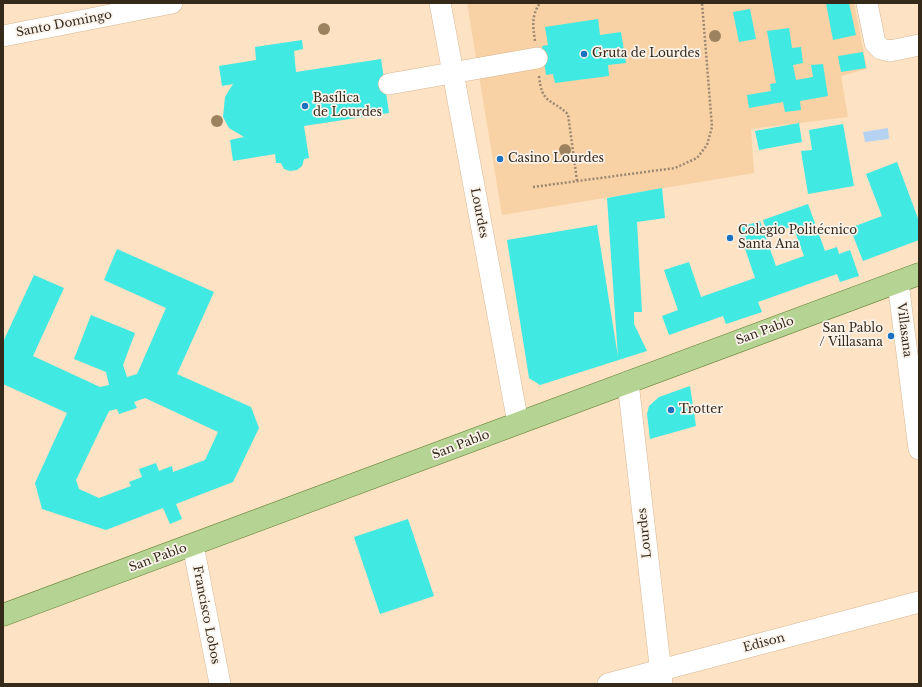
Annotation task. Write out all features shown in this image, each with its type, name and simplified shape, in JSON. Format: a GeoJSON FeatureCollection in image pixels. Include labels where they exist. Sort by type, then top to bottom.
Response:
{"type":"FeatureCollection","features":[{"type":"Feature","properties":{"kind":"main road","name":"San Pablo"},"geometry":{"type":"LineString","coordinates":[[3,614],[193,545],[919,274]]}},
{"type":"Feature","properties":{"kind":"street","name":"Santo Domingo"},"geometry":{"type":"LineString","coordinates":[[3,36],[172,3]]}},
{"type":"Feature","properties":{"kind":"street","name":"Lourdes"},"geometry":{"type":"LineString","coordinates":[[440,3],[518,423]]}},
{"type":"Feature","properties":{"kind":"street"},"geometry":{"type":"LineString","coordinates":[[867,3],[875,43],[881,48],[890,51],[919,45]]}},
{"type":"Feature","properties":{"kind":"street"},"geometry":{"type":"LineString","coordinates":[[389,84],[537,58]]}},
{"type":"Feature","properties":{"kind":"street","name":"Villasana"},"geometry":{"type":"LineString","coordinates":[[898,282],[919,449]]}},
{"type":"Feature","properties":{"kind":"street","name":"Lourdes"},"geometry":{"type":"LineString","coordinates":[[628,382],[661,677]]}},
{"type":"Feature","properties":{"kind":"street","name":"Francisco Lobos"},"geometry":{"type":"LineString","coordinates":[[193,545],[220,684]]}},
{"type":"Feature","properties":{"kind":"street","name":"Edison"},"geometry":{"type":"LineString","coordinates":[[608,684],[661,677],[919,602]]}},
{"type":"Feature","properties":{"kind":"path"},"geometry":{"type":"LineString","coordinates":[[540,3],[535,10],[532,20],[540,88],[546,100],[559,106],[568,114],[577,181]]}},
{"type":"Feature","properties":{"kind":"path"},"geometry":{"type":"LineString","coordinates":[[533,187],[675,168],[697,158],[707,145],[712,127],[702,3]]}},
{"type":"Feature","properties":{"kind":"shaded area"},"geometry":{"type":"Polygon","coordinates":[[[467,3],[854,3],[867,69],[841,76],[848,117],[751,129],[754,173],[502,215],[467,3]]]}},
{"type":"Feature","properties":{"kind":"water"},"geometry":{"type":"Polygon","coordinates":[[[888,128],[889,139],[865,142],[863,132],[888,128]]]}},
{"type":"Feature","properties":{"kind":"building"},"geometry":{"type":"Polygon","coordinates":[[[826,3],[849,3],[856,35],[833,40],[826,3]]]}},
{"type":"Feature","properties":{"kind":"building"},"geometry":{"type":"Polygon","coordinates":[[[750,9],[756,39],[739,42],[733,12],[750,9]]]}},
{"type":"Feature","properties":{"kind":"building","name":"Gruta de Lourdes"},"geometry":{"type":"Polygon","coordinates":[[[598,19],[600,35],[621,32],[626,63],[608,65],[609,76],[555,83],[553,74],[546,75],[542,46],[548,45],[545,27],[598,19]]]}},
{"type":"Feature","properties":{"kind":"building"},"geometry":{"type":"Polygon","coordinates":[[[789,28],[792,48],[801,47],[803,63],[793,65],[796,80],[813,77],[811,65],[823,64],[828,96],[800,101],[801,110],[785,112],[783,102],[749,108],[747,95],[771,91],[770,84],[776,83],[767,31],[789,28]]]}},
{"type":"Feature","properties":{"kind":"building","name":"Basílica de Lourdes"},"geometry":{"type":"Polygon","coordinates":[[[302,40],[303,49],[294,51],[296,72],[381,59],[389,113],[304,126],[309,158],[304,159],[302,166],[297,170],[290,171],[284,169],[281,163],[276,163],[275,154],[233,161],[230,140],[244,137],[229,128],[223,117],[225,97],[233,84],[222,86],[219,66],[256,60],[255,47],[302,40]]]}},
{"type":"Feature","properties":{"kind":"building"},"geometry":{"type":"Polygon","coordinates":[[[863,52],[866,68],[841,72],[838,56],[863,52]]]}},
{"type":"Feature","properties":{"kind":"building"},"geometry":{"type":"Polygon","coordinates":[[[799,123],[802,142],[759,150],[755,131],[799,123]]]}},
{"type":"Feature","properties":{"kind":"building"},"geometry":{"type":"Polygon","coordinates":[[[843,124],[854,186],[808,194],[801,151],[812,150],[809,130],[843,124]]]}},
{"type":"Feature","properties":{"kind":"building"},"geometry":{"type":"Polygon","coordinates":[[[897,162],[919,221],[919,240],[863,261],[850,228],[882,216],[866,174],[897,162]]]}},
{"type":"Feature","properties":{"kind":"building"},"geometry":{"type":"Polygon","coordinates":[[[662,188],[665,218],[637,222],[642,312],[634,312],[634,324],[647,351],[540,385],[529,378],[507,240],[597,225],[618,357],[607,198],[662,188]]]}},
{"type":"Feature","properties":{"kind":"building"},"geometry":{"type":"Polygon","coordinates":[[[808,204],[825,251],[837,247],[839,254],[850,250],[859,276],[840,282],[837,274],[758,302],[762,312],[726,324],[723,316],[669,335],[662,316],[678,310],[664,270],[689,262],[701,297],[755,278],[738,228],[760,221],[776,266],[804,256],[793,226],[768,235],[763,220],[808,204]]]}},
{"type":"Feature","properties":{"kind":"building"},"geometry":{"type":"Polygon","coordinates":[[[117,249],[214,292],[177,374],[251,407],[259,428],[233,482],[176,504],[182,519],[170,524],[163,508],[106,530],[42,509],[35,483],[67,413],[3,384],[3,342],[34,275],[64,288],[33,356],[100,387],[109,385],[106,372],[74,359],[91,315],[135,333],[123,365],[127,377],[137,374],[166,308],[104,280],[117,249]],[[145,398],[134,402],[137,408],[119,414],[117,409],[109,411],[76,480],[79,489],[99,498],[131,486],[129,482],[142,477],[139,469],[156,463],[159,471],[172,466],[173,472],[205,460],[218,432],[145,398]]]}},
{"type":"Feature","properties":{"kind":"building","name":"Trotter"},"geometry":{"type":"Polygon","coordinates":[[[690,386],[696,426],[650,439],[647,414],[649,406],[659,397],[690,386]]]}},
{"type":"Feature","properties":{"kind":"building"},"geometry":{"type":"Polygon","coordinates":[[[408,519],[434,596],[380,614],[354,537],[408,519]]]}},
{"type":"Feature","properties":{"kind":"place","name":"Gruta de Lourdes"},"geometry":{"type":"Point","coordinates":[584,54]}},
{"type":"Feature","properties":{"kind":"place","name":"Basílica de Lourdes"},"geometry":{"type":"Point","coordinates":[305,106]}},
{"type":"Feature","properties":{"kind":"place","name":"Casino Lourdes"},"geometry":{"type":"Point","coordinates":[500,159]}},
{"type":"Feature","properties":{"kind":"place","name":"Colegio Politécnico Santa Ana"},"geometry":{"type":"Point","coordinates":[730,238]}},
{"type":"Feature","properties":{"kind":"place","name":"San Pablo / Villasana"},"geometry":{"type":"Point","coordinates":[891,336]}},
{"type":"Feature","properties":{"kind":"place","name":"Trotter"},"geometry":{"type":"Point","coordinates":[671,410]}}]}
